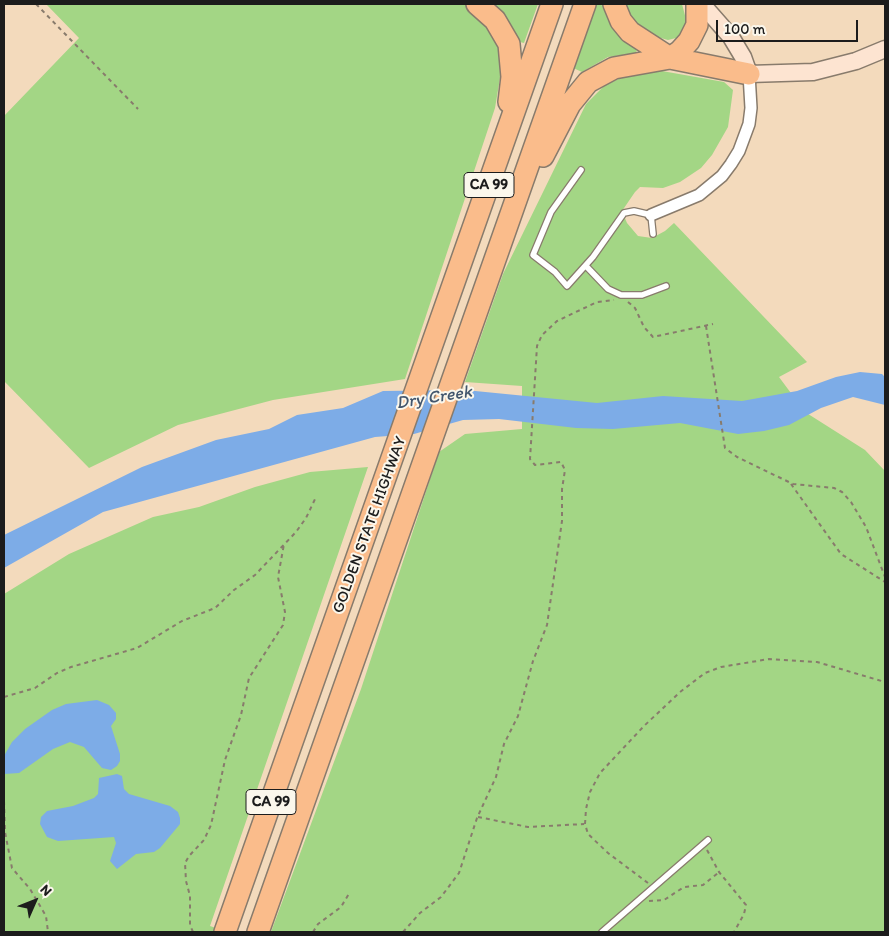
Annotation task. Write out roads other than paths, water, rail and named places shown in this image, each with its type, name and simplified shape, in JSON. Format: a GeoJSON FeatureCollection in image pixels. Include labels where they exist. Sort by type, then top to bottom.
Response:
{"type":"FeatureCollection","features":[{"type":"Feature","properties":{"kind":"highway"},"geometry":{"type":"LineString","coordinates":[[477,4],[495,20],[509,44],[512,77],[502,147]]}},
{"type":"Feature","properties":{"kind":"highway","name":"GOLDEN STATE HIGHWAY"},"geometry":{"type":"LineString","coordinates":[[225,932],[316,672],[427,366],[552,4]]}},
{"type":"Feature","properties":{"kind":"highway","name":"GOLDEN STATE HIGHWAY"},"geometry":{"type":"LineString","coordinates":[[258,932],[427,457],[585,4]]}},
{"type":"Feature","properties":{"kind":"highway"},"geometry":{"type":"LineString","coordinates":[[614,4],[621,20],[630,32],[670,58]]}},
{"type":"Feature","properties":{"kind":"highway"},"geometry":{"type":"LineString","coordinates":[[670,58],[689,41],[697,25],[697,4]]}},
{"type":"Feature","properties":{"kind":"highway"},"geometry":{"type":"LineString","coordinates":[[505,230],[578,92],[601,74],[614,68],[670,58],[749,74]]}},
{"type":"Feature","properties":{"kind":"street"},"geometry":{"type":"LineString","coordinates":[[651,215],[699,195],[716,182],[732,164],[749,124],[751,108],[749,74],[731,37],[702,4]]}},
{"type":"Feature","properties":{"kind":"street"},"geometry":{"type":"LineString","coordinates":[[749,74],[813,72],[856,61],[885,49]]}},
{"type":"Feature","properties":{"kind":"lane"},"geometry":{"type":"LineString","coordinates":[[581,170],[551,212],[533,256],[555,272],[567,286],[586,266],[624,213],[634,211],[651,215],[653,234]]}},
{"type":"Feature","properties":{"kind":"lane"},"geometry":{"type":"LineString","coordinates":[[586,266],[608,289],[621,295],[642,295],[666,286]]}},
{"type":"Feature","properties":{"kind":"lane"},"geometry":{"type":"LineString","coordinates":[[602,932],[637,904],[706,842]]}},
{"type":"Feature","properties":{"kind":"water","name":"Dry Creek"},"geometry":{"type":"Polygon","coordinates":[[[860,372],[882,374],[885,377],[885,405],[853,397],[821,408],[789,425],[764,431],[738,434],[680,423],[613,429],[576,428],[499,419],[463,420],[414,434],[375,437],[103,512],[4,568],[4,535],[142,467],[216,440],[269,429],[297,415],[343,408],[383,391],[465,390],[597,403],[663,396],[742,401],[797,391],[836,377],[860,372]]]}},
{"type":"Feature","properties":{"kind":"water"},"geometry":{"type":"Polygon","coordinates":[[[97,700],[109,705],[116,713],[116,719],[111,726],[120,754],[120,761],[117,766],[111,770],[102,768],[84,747],[70,742],[53,749],[19,773],[4,774],[4,756],[12,742],[25,729],[52,710],[66,704],[97,700]]]}},
{"type":"Feature","properties":{"kind":"water"},"geometry":{"type":"Polygon","coordinates":[[[117,774],[122,776],[124,789],[129,794],[170,806],[178,812],[180,824],[160,848],[154,852],[136,854],[117,869],[110,861],[116,843],[114,837],[58,841],[47,837],[40,824],[41,817],[47,811],[73,806],[94,798],[98,794],[99,778],[117,774]]]}}]}
